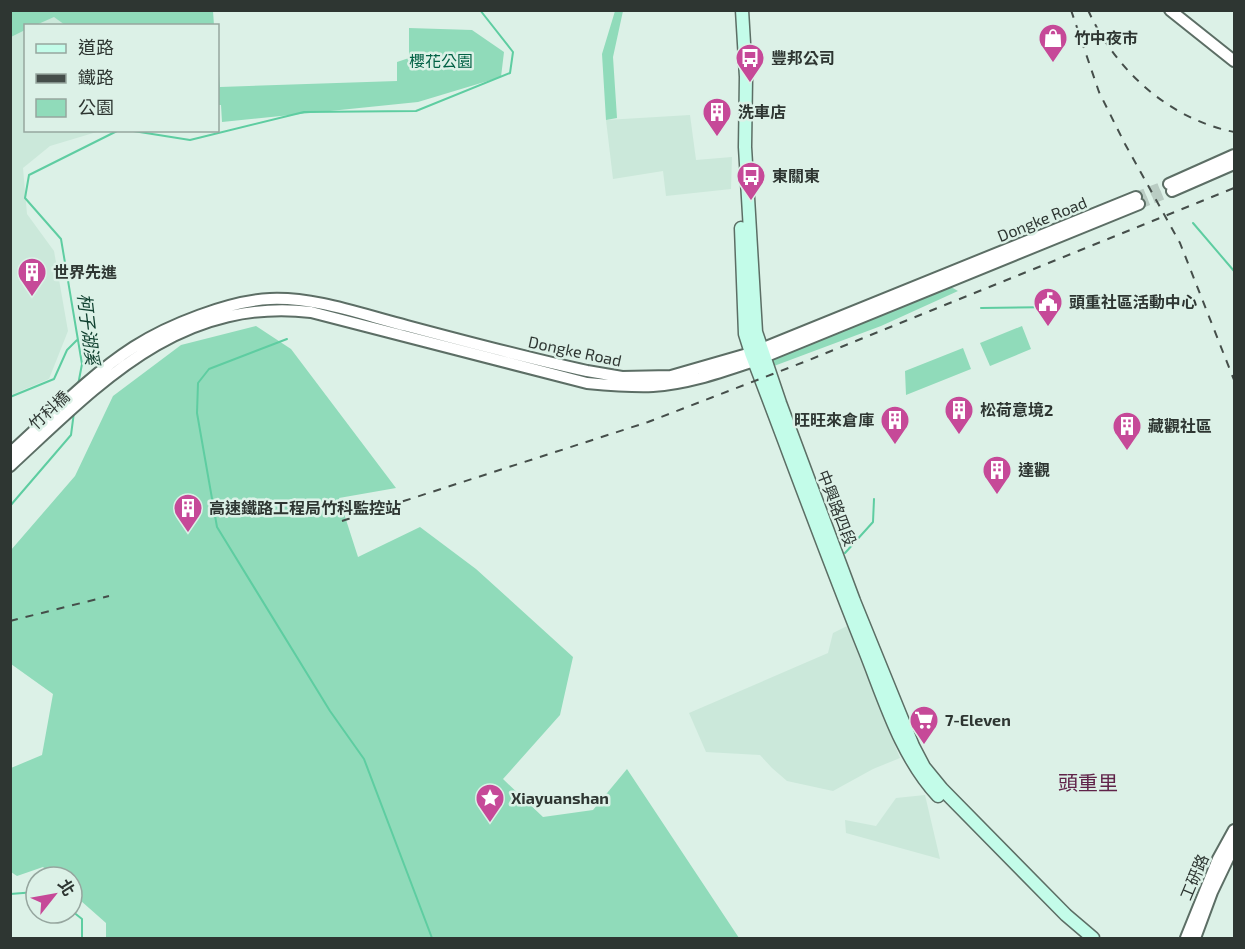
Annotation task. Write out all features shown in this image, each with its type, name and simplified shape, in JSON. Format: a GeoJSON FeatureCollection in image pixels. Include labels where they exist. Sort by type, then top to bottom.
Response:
{"type":"FeatureCollection","features":[{"type":"Feature","properties":{"kind":"main road","name":"中興路四段"},"geometry":{"type":"LineString","coordinates":[[735,10],[745,334],[757,355],[854,601],[913,746],[924,767],[942,789],[1066,915],[1093,939]]}},
{"type":"Feature","properties":{"kind":"main road","name":"中興路四段"},"geometry":{"type":"LineString","coordinates":[[741,10],[746,77],[745,147],[757,355],[849,613],[904,749],[918,772],[1080,939]]}},
{"type":"Feature","properties":{"kind":"street"},"geometry":{"type":"LineString","coordinates":[[1170,10],[1234,61]]}},
{"type":"Feature","properties":{"kind":"street"},"geometry":{"type":"LineString","coordinates":[[1234,155],[1170,187],[1234,164]]}},
{"type":"Feature","properties":{"kind":"street","name":"Dongke Road"},"geometry":{"type":"LineString","coordinates":[[135,351],[180,322],[244,303],[287,299],[344,309],[569,367],[622,377],[672,376],[757,355],[1138,201]]}},
{"type":"Feature","properties":{"kind":"street","name":"竹科橋"},"geometry":{"type":"LineString","coordinates":[[10,453],[104,369],[135,351]]}},
{"type":"Feature","properties":{"kind":"street","name":"竹科橋"},"geometry":{"type":"LineString","coordinates":[[10,466],[135,351]]}},
{"type":"Feature","properties":{"kind":"street","name":"工研路"},"geometry":{"type":"LineString","coordinates":[[1186,939],[1218,859],[1234,830]]}},
{"type":"Feature","properties":{"kind":"street","name":"工研路"},"geometry":{"type":"LineString","coordinates":[[1195,939],[1212,892],[1234,846]]}},
{"type":"Feature","properties":{"kind":"shaded area"},"geometry":{"type":"Polygon","coordinates":[[[11,11],[190,24],[24,24],[24,132],[97,132],[50,146],[23,168],[27,214],[54,251],[68,331],[49,379],[11,395],[11,11]]]}},
{"type":"Feature","properties":{"kind":"shaded area"},"geometry":{"type":"Polygon","coordinates":[[[690,115],[696,160],[732,157],[731,189],[666,196],[663,171],[613,179],[606,120],[690,115]]]}},
{"type":"Feature","properties":{"kind":"shaded area"},"geometry":{"type":"Polygon","coordinates":[[[847,626],[900,758],[873,769],[833,791],[787,781],[760,755],[706,752],[689,713],[828,653],[833,633],[847,626]]]}},
{"type":"Feature","properties":{"kind":"shaded area"},"geometry":{"type":"Polygon","coordinates":[[[925,795],[940,859],[846,833],[845,820],[876,826],[896,798],[925,795]]]}},
{"type":"Feature","properties":{"kind":"green space"},"geometry":{"type":"Polygon","coordinates":[[[10,11],[213,11],[214,24],[64,24],[54,17],[38,24],[24,24],[24,30],[11,37],[10,11]]]}},
{"type":"Feature","properties":{"kind":"green space"},"geometry":{"type":"Polygon","coordinates":[[[615,11],[623,11],[613,57],[617,118],[606,120],[602,54],[615,11]]]}},
{"type":"Feature","properties":{"kind":"green space","name":"櫻花公園"},"geometry":{"type":"Polygon","coordinates":[[[409,28],[472,30],[504,52],[501,77],[418,102],[222,122],[221,105],[219,105],[219,74],[220,87],[397,81],[397,62],[409,58],[409,28]]]}},
{"type":"Feature","properties":{"kind":"green space"},"geometry":{"type":"Polygon","coordinates":[[[951,287],[958,291],[881,326],[774,366],[772,361],[775,359],[951,287]]]}},
{"type":"Feature","properties":{"kind":"green space"},"geometry":{"type":"Polygon","coordinates":[[[256,326],[291,349],[396,488],[339,498],[358,557],[420,527],[476,569],[573,657],[560,715],[503,779],[543,817],[593,810],[627,769],[739,938],[106,938],[106,923],[84,904],[84,865],[24,865],[24,874],[17,876],[11,872],[11,768],[42,755],[53,694],[11,664],[11,550],[75,476],[113,396],[181,345],[256,326]]]}},
{"type":"Feature","properties":{"kind":"green space"},"geometry":{"type":"Polygon","coordinates":[[[1022,326],[1031,349],[990,366],[980,343],[1022,326]]]}},
{"type":"Feature","properties":{"kind":"green space"},"geometry":{"type":"Polygon","coordinates":[[[963,348],[971,369],[906,395],[905,371],[963,348]]]}},
{"type":"Feature","properties":{"kind":"waterway","name":"柯子湖溪"},"geometry":{"type":"LineString","coordinates":[[140,132],[190,140],[304,112],[416,111],[510,73],[513,52],[480,10]]}},
{"type":"Feature","properties":{"kind":"waterway","name":"柯子湖溪"},"geometry":{"type":"LineString","coordinates":[[78,385],[82,364],[61,239],[25,198],[29,175],[115,132]]}},
{"type":"Feature","properties":{"kind":"waterway"},"geometry":{"type":"LineString","coordinates":[[1193,223],[1234,271]]}},
{"type":"Feature","properties":{"kind":"waterway"},"geometry":{"type":"LineString","coordinates":[[981,308],[1060,307]]}},
{"type":"Feature","properties":{"kind":"waterway"},"geometry":{"type":"LineString","coordinates":[[287,339],[209,369],[198,383],[197,413],[217,527],[330,711],[364,759],[432,938]]}},
{"type":"Feature","properties":{"kind":"waterway"},"geometry":{"type":"LineString","coordinates":[[10,397],[54,379],[67,350],[77,340]]}},
{"type":"Feature","properties":{"kind":"waterway","name":"柯子湖溪"},"geometry":{"type":"LineString","coordinates":[[10,506],[71,435],[74,412]]}},
{"type":"Feature","properties":{"kind":"waterway"},"geometry":{"type":"LineString","coordinates":[[845,553],[873,522],[874,499]]}},
{"type":"Feature","properties":{"kind":"waterway","name":"柯子湖溪"},"geometry":{"type":"LineString","coordinates":[[10,894],[24,893]]}},
{"type":"Feature","properties":{"kind":"waterway","name":"柯子湖溪"},"geometry":{"type":"LineString","coordinates":[[82,925],[82,938]]}},
{"type":"Feature","properties":{"kind":"tunnel"},"geometry":{"type":"LineString","coordinates":[[1136,197],[1169,184]]}},
{"type":"Feature","properties":{"kind":"tunnel"},"geometry":{"type":"LineString","coordinates":[[1139,204],[1172,191]]}},
{"type":"Feature","properties":{"kind":"railway"},"geometry":{"type":"LineString","coordinates":[[1071,10],[1099,92],[1180,243],[1234,380]]}},
{"type":"Feature","properties":{"kind":"railway"},"geometry":{"type":"LineString","coordinates":[[1088,10],[1113,53],[1147,89],[1166,104],[1188,116],[1234,132]]}},
{"type":"Feature","properties":{"kind":"railway"},"geometry":{"type":"LineString","coordinates":[[342,521],[648,422],[809,360],[1234,188]]}},
{"type":"Feature","properties":{"kind":"railway"},"geometry":{"type":"LineString","coordinates":[[10,621],[109,596]]}},
{"type":"Feature","properties":{"kind":"place","name":"竹中夜市"},"geometry":{"type":"Point","coordinates":[1053,64]}},
{"type":"Feature","properties":{"kind":"place","name":"豐邦公司"},"geometry":{"type":"Point","coordinates":[750,84]}},
{"type":"Feature","properties":{"kind":"place","name":"洗車店"},"geometry":{"type":"Point","coordinates":[717,138]}},
{"type":"Feature","properties":{"kind":"place","name":"東關東"},"geometry":{"type":"Point","coordinates":[751,202]}},
{"type":"Feature","properties":{"kind":"place","name":"世界先進"},"geometry":{"type":"Point","coordinates":[32,298]}},
{"type":"Feature","properties":{"kind":"place","name":"頭重社區活動中心"},"geometry":{"type":"Point","coordinates":[1048,328]}},
{"type":"Feature","properties":{"kind":"place","name":"松荷意境2"},"geometry":{"type":"Point","coordinates":[959,436]}},
{"type":"Feature","properties":{"kind":"place","name":"旺旺來倉庫"},"geometry":{"type":"Point","coordinates":[895,446]}},
{"type":"Feature","properties":{"kind":"place","name":"藏觀社區"},"geometry":{"type":"Point","coordinates":[1127,452]}},
{"type":"Feature","properties":{"kind":"place","name":"達觀"},"geometry":{"type":"Point","coordinates":[997,496]}},
{"type":"Feature","properties":{"kind":"place","name":"高速鐵路工程局竹科監控站"},"geometry":{"type":"Point","coordinates":[188,534]}},
{"type":"Feature","properties":{"kind":"place","name":"7-Eleven"},"geometry":{"type":"Point","coordinates":[924,746]}},
{"type":"Feature","properties":{"kind":"place","name":"Xiayuanshan"},"geometry":{"type":"Point","coordinates":[490,824]}},
{"type":"Feature","properties":{"kind":"district","name":"頭重里"},"geometry":{"type":"Point","coordinates":[1088,783]}}]}
